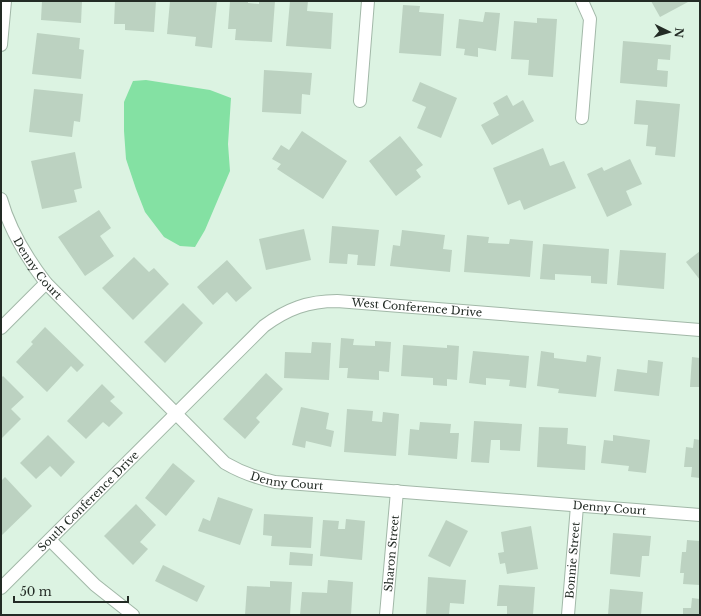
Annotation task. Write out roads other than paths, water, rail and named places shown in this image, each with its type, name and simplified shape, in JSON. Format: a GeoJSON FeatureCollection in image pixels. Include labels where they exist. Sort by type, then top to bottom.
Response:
{"type":"FeatureCollection","features":[{"type":"Feature","properties":{"kind":"street"},"geometry":{"type":"LineString","coordinates":[[1,46],[5,1]]}},
{"type":"Feature","properties":{"kind":"street"},"geometry":{"type":"LineString","coordinates":[[360,100],[368,1]]}},
{"type":"Feature","properties":{"kind":"street"},"geometry":{"type":"LineString","coordinates":[[582,118],[590,19],[583,1]]}},
{"type":"Feature","properties":{"kind":"street","name":"Denny Court"},"geometry":{"type":"LineString","coordinates":[[1,199],[9,224],[19,245],[46,283],[226,463],[241,472],[258,479],[275,482],[700,515]]}},
{"type":"Feature","properties":{"kind":"street"},"geometry":{"type":"LineString","coordinates":[[1,328],[46,283]]}},
{"type":"Feature","properties":{"kind":"street","name":"West Conference Drive"},"geometry":{"type":"LineString","coordinates":[[176,414],[264,326],[291,309],[323,301],[700,330]]}},
{"type":"Feature","properties":{"kind":"street","name":"South Conference Drive"},"geometry":{"type":"LineString","coordinates":[[1,588],[176,414]]}},
{"type":"Feature","properties":{"kind":"street","name":"Sharon Street"},"geometry":{"type":"LineString","coordinates":[[386,615],[397,491]]}},
{"type":"Feature","properties":{"kind":"street","name":"Bonnie Street"},"geometry":{"type":"LineString","coordinates":[[568,615],[577,506]]}},
{"type":"Feature","properties":{"kind":"street"},"geometry":{"type":"LineString","coordinates":[[50,540],[100,590],[133,615]]}}]}
